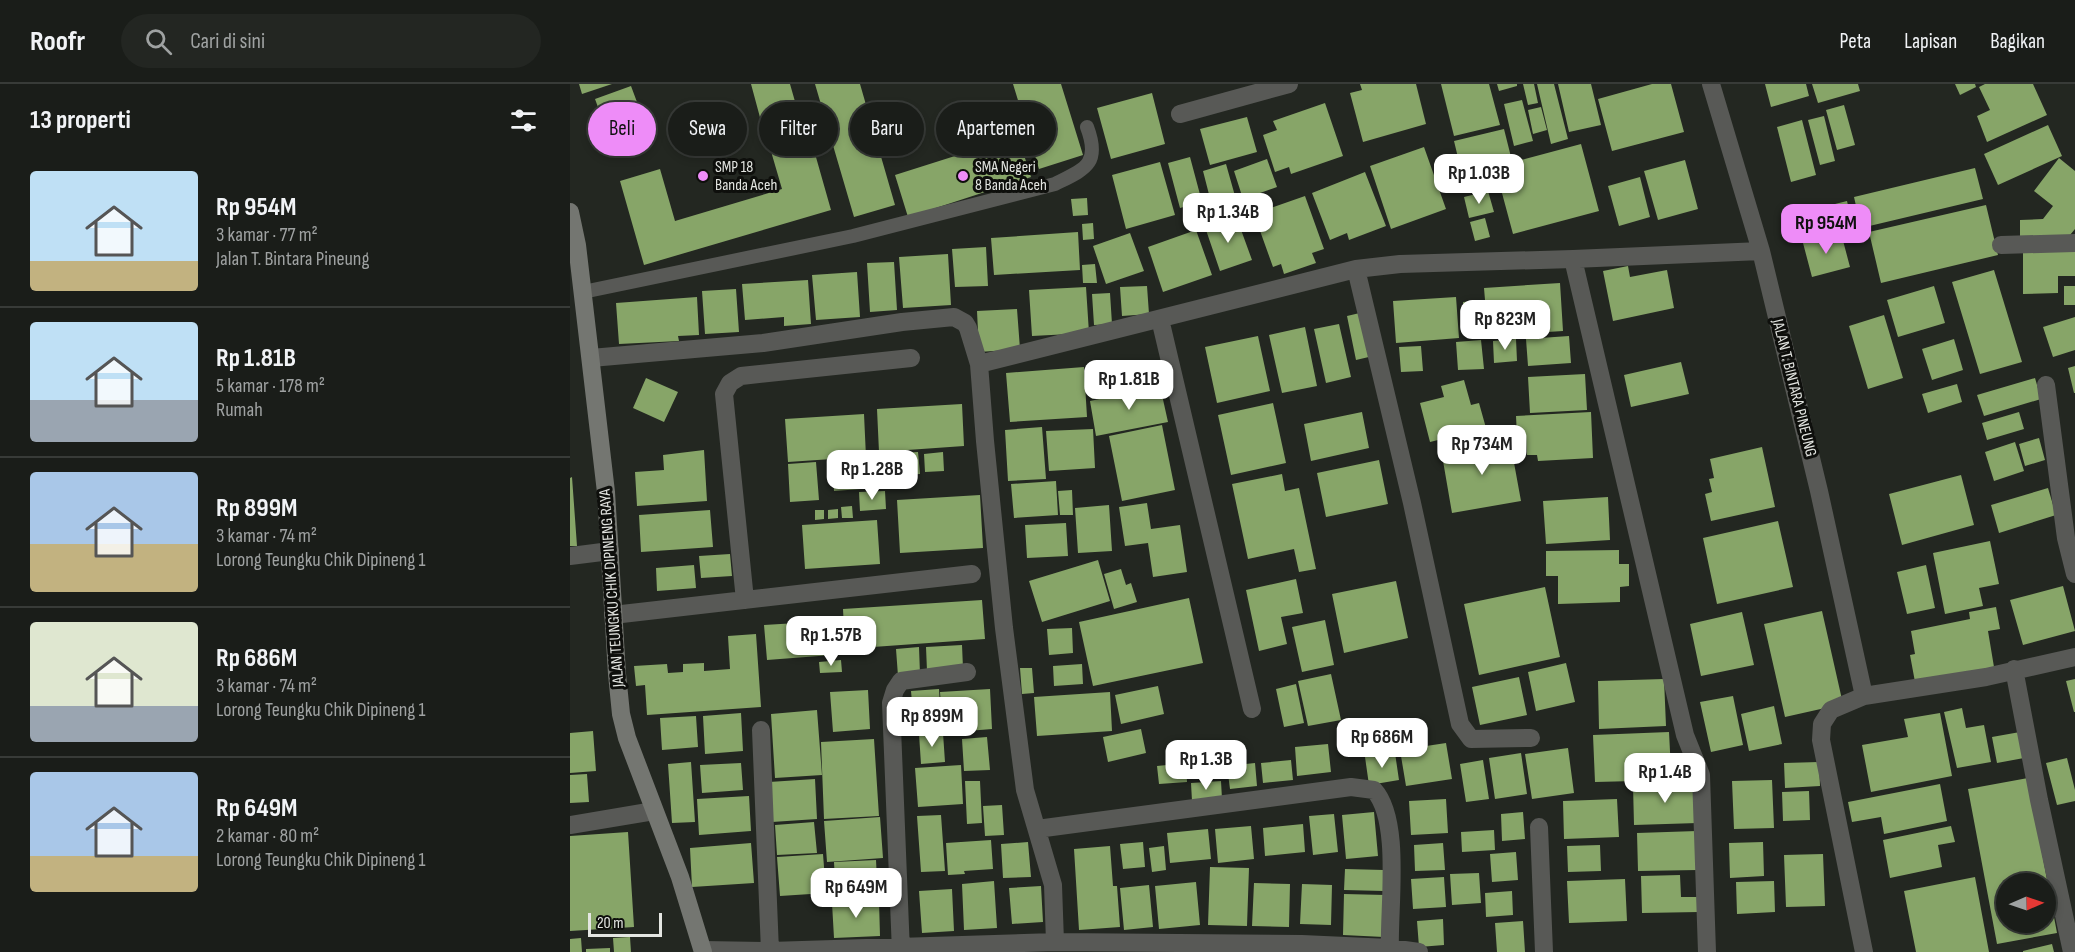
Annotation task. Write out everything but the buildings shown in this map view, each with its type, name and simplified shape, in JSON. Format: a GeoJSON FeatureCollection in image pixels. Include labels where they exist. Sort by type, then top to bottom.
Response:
{"type":"FeatureCollection","features":[{"type":"Feature","properties":{"kind":"street"},"geometry":{"type":"LineString","coordinates":[[1180,114],[1289,84]]}},
{"type":"Feature","properties":{"kind":"street","name":"JALAN T. BINTARA PINEUNG"},"geometry":{"type":"LineString","coordinates":[[1711,84],[1761,251],[1819,490],[1864,696]]}},
{"type":"Feature","properties":{"kind":"street","name":"JALAN TEUNGKU CHIK DIPINENG RAYA"},"geometry":{"type":"LineString","coordinates":[[570,212],[577,245],[579,303],[591,358],[606,492],[621,714],[627,738],[680,878],[703,951]]}},
{"type":"Feature","properties":{"kind":"street"},"geometry":{"type":"LineString","coordinates":[[2001,245],[2075,243]]}},
{"type":"Feature","properties":{"kind":"street"},"geometry":{"type":"LineString","coordinates":[[980,364],[1356,269],[1400,264],[1761,251]]}},
{"type":"Feature","properties":{"kind":"street"},"geometry":{"type":"LineString","coordinates":[[1574,259],[1685,735],[1701,775],[1707,952]]}},
{"type":"Feature","properties":{"kind":"street"},"geometry":{"type":"LineString","coordinates":[[1356,269],[1412,503],[1460,724],[1471,739],[1531,738]]}},
{"type":"Feature","properties":{"kind":"street"},"geometry":{"type":"LineString","coordinates":[[591,358],[763,343],[902,322],[954,317],[959,318],[968,328],[980,364],[985,441],[1004,628],[1025,790],[1053,885],[1055,942]]}},
{"type":"Feature","properties":{"kind":"street"},"geometry":{"type":"LineString","coordinates":[[1160,319],[1252,709]]}},
{"type":"Feature","properties":{"kind":"street"},"geometry":{"type":"LineString","coordinates":[[746,600],[724,393],[730,383],[741,376],[911,358]]}},
{"type":"Feature","properties":{"kind":"street"},"geometry":{"type":"LineString","coordinates":[[2046,386],[2066,538],[2075,574]]}},
{"type":"Feature","properties":{"kind":"street"},"geometry":{"type":"LineString","coordinates":[[570,556],[610,551]]}},
{"type":"Feature","properties":{"kind":"street"},"geometry":{"type":"LineString","coordinates":[[614,615],[972,574]]}},
{"type":"Feature","properties":{"kind":"street"},"geometry":{"type":"LineString","coordinates":[[1864,952],[1821,740],[1822,724],[1831,710],[1864,696],[1986,676],[2075,657]]}},
{"type":"Feature","properties":{"kind":"street"},"geometry":{"type":"LineString","coordinates":[[2014,669],[2039,800],[2072,952]]}},
{"type":"Feature","properties":{"kind":"street"},"geometry":{"type":"LineString","coordinates":[[901,949],[891,703],[901,681],[967,672]]}},
{"type":"Feature","properties":{"kind":"street"},"geometry":{"type":"LineString","coordinates":[[761,730],[770,951]]}},
{"type":"Feature","properties":{"kind":"street"},"geometry":{"type":"LineString","coordinates":[[1037,829],[1350,787],[1374,790],[1385,807],[1390,835],[1390,950]]}},
{"type":"Feature","properties":{"kind":"street"},"geometry":{"type":"LineString","coordinates":[[570,825],[654,811]]}},
{"type":"Feature","properties":{"kind":"street"},"geometry":{"type":"LineString","coordinates":[[1539,827],[1544,952]]}},
{"type":"Feature","properties":{"kind":"street"},"geometry":{"type":"LineString","coordinates":[[703,951],[901,949],[1055,942],[1082,947],[1302,944],[1419,952]]}},
{"type":"Feature","properties":{"kind":"lane"},"geometry":{"type":"LineString","coordinates":[[579,303],[1054,184],[1082,170],[1091,159],[1093,142],[1087,127]]}},
{"type":"Feature","properties":{"kind":"place","name":"SMP 18 Banda Aceh"},"geometry":{"type":"Point","coordinates":[703,176]}},
{"type":"Feature","properties":{"kind":"place","name":"SMA Negeri 8 Banda Aceh"},"geometry":{"type":"Point","coordinates":[963,176]}}]}
